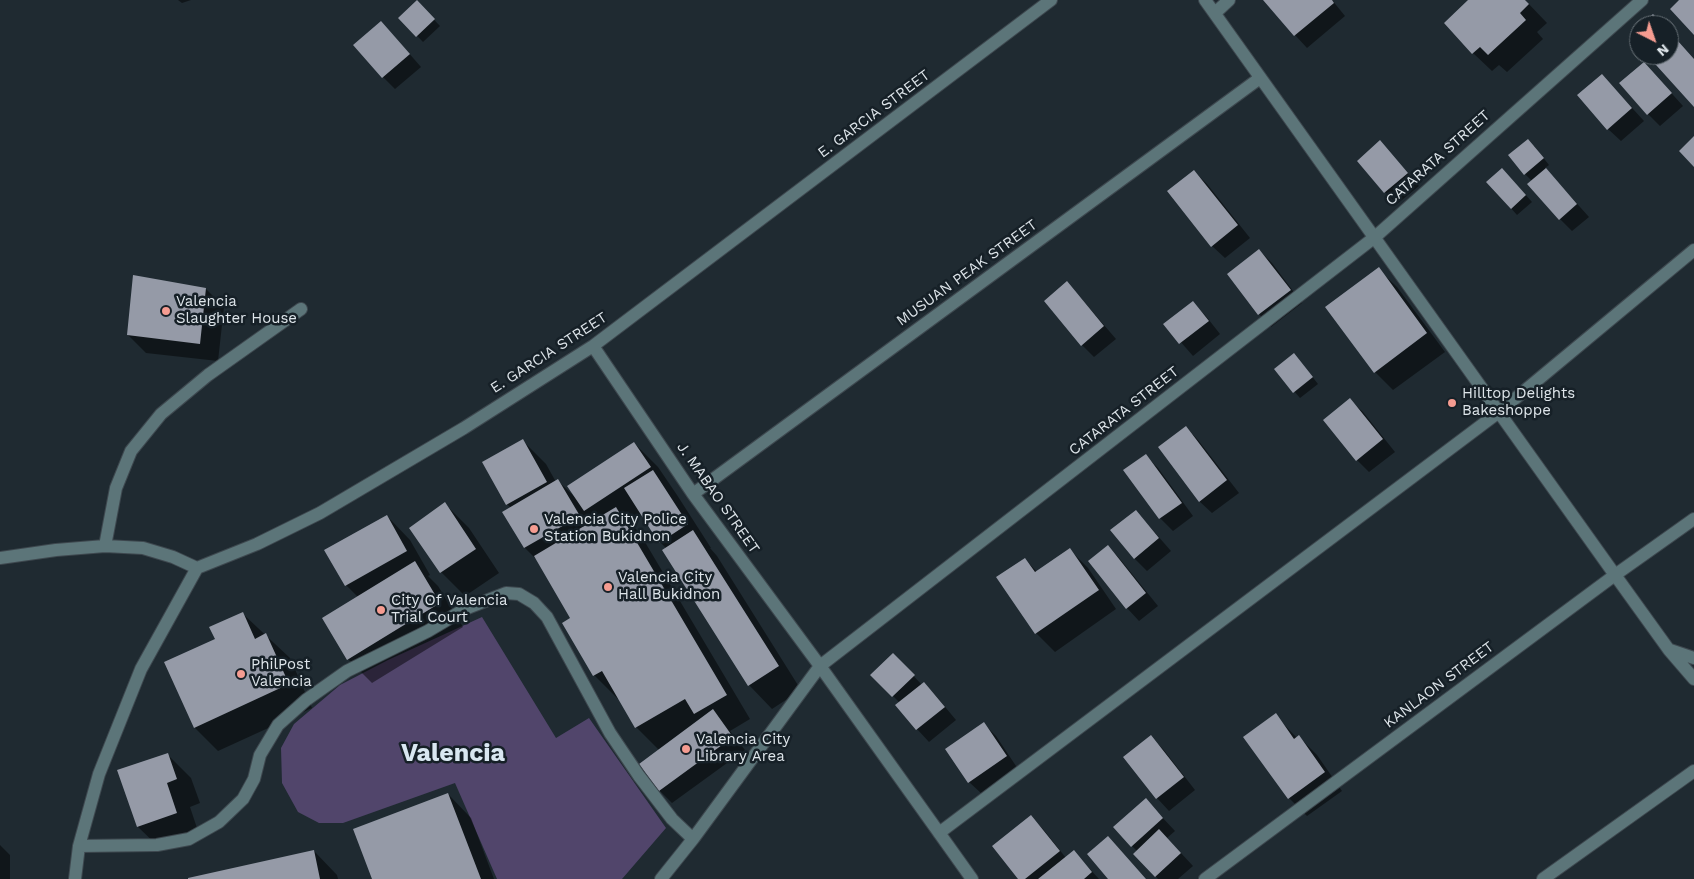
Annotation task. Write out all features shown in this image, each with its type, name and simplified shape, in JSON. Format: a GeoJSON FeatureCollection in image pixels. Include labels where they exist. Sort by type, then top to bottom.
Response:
{"type":"FeatureCollection","features":[{"type":"Feature","properties":{"kind":"street","name":"E. GARCIA STREET"},"geometry":{"type":"LineString","coordinates":[[197,568],[258,544],[320,513],[464,428],[593,346],[1051,0]]}},
{"type":"Feature","properties":{"kind":"street"},"geometry":{"type":"LineString","coordinates":[[1206,0],[1614,576],[1694,679]]}},
{"type":"Feature","properties":{"kind":"street"},"geometry":{"type":"LineString","coordinates":[[1215,13],[1229,0]]}},
{"type":"Feature","properties":{"kind":"street","name":"CATARATA STREET"},"geometry":{"type":"LineString","coordinates":[[661,879],[693,839],[820,666],[1375,237],[1642,0]]}},
{"type":"Feature","properties":{"kind":"street","name":"MUSUAN PEAK STREET"},"geometry":{"type":"LineString","coordinates":[[693,494],[1260,78]]}},
{"type":"Feature","properties":{"kind":"street"},"geometry":{"type":"LineString","coordinates":[[939,833],[1499,412],[1694,250]]}},
{"type":"Feature","properties":{"kind":"street"},"geometry":{"type":"LineString","coordinates":[[105,546],[116,488],[131,451],[162,414],[208,375],[301,309]]}},
{"type":"Feature","properties":{"kind":"street","name":"J. MABAO STREET"},"geometry":{"type":"LineString","coordinates":[[593,346],[693,494],[820,666],[972,879]]}},
{"type":"Feature","properties":{"kind":"street","name":"KANLAON STREET"},"geometry":{"type":"LineString","coordinates":[[1205,879],[1694,518]]}},
{"type":"Feature","properties":{"kind":"street"},"geometry":{"type":"LineString","coordinates":[[0,558],[56,550],[105,546],[143,548],[173,557],[197,568],[141,669],[99,774],[80,846],[75,879]]}},
{"type":"Feature","properties":{"kind":"street"},"geometry":{"type":"LineString","coordinates":[[80,846],[157,845],[189,839],[219,822],[242,799],[254,779],[260,755],[278,726],[306,700],[347,671],[428,631],[465,609],[506,593],[519,594],[534,603],[547,617],[614,740],[638,776],[672,819],[693,839]]}},
{"type":"Feature","properties":{"kind":"street"},"geometry":{"type":"LineString","coordinates":[[1670,650],[1694,658]]}},
{"type":"Feature","properties":{"kind":"street"},"geometry":{"type":"LineString","coordinates":[[1543,879],[1694,770]]}},
{"type":"Feature","properties":{"kind":"shaded area"},"geometry":{"type":"Polygon","coordinates":[[[482,617],[556,738],[589,718],[666,828],[622,879],[497,879],[455,783],[343,823],[319,823],[298,812],[282,783],[281,748],[294,724],[340,685],[388,660],[482,617]]]}},
{"type":"Feature","properties":{"kind":"building"},"geometry":{"type":"Polygon","coordinates":[[[417,0],[435,19],[416,37],[398,18],[417,0]]]}},
{"type":"Feature","properties":{"kind":"building"},"geometry":{"type":"Polygon","coordinates":[[[1263,0],[1332,0],[1334,3],[1294,36],[1263,0]]]}},
{"type":"Feature","properties":{"kind":"building"},"geometry":{"type":"Polygon","coordinates":[[[1468,0],[1525,0],[1529,4],[1520,13],[1526,20],[1488,55],[1480,47],[1472,54],[1444,23],[1468,0]]]}},
{"type":"Feature","properties":{"kind":"building"},"geometry":{"type":"Polygon","coordinates":[[[1679,0],[1694,0],[1694,35],[1679,19],[1679,15],[1676,15],[1670,9],[1679,0]]]}},
{"type":"Feature","properties":{"kind":"building"},"geometry":{"type":"Polygon","coordinates":[[[381,21],[410,54],[382,78],[353,45],[381,21]]]}},
{"type":"Feature","properties":{"kind":"building"},"geometry":{"type":"Polygon","coordinates":[[[1679,42],[1694,59],[1694,107],[1656,65],[1679,65],[1679,42]]]}},
{"type":"Feature","properties":{"kind":"building"},"geometry":{"type":"Polygon","coordinates":[[[1640,65],[1647,65],[1672,93],[1647,115],[1619,83],[1640,65]]]}},
{"type":"Feature","properties":{"kind":"building"},"geometry":{"type":"Polygon","coordinates":[[[1602,74],[1632,108],[1607,130],[1577,95],[1602,74]]]}},
{"type":"Feature","properties":{"kind":"building"},"geometry":{"type":"Polygon","coordinates":[[[1694,136],[1694,167],[1679,151],[1694,136]]]}},
{"type":"Feature","properties":{"kind":"building"},"geometry":{"type":"Polygon","coordinates":[[[1528,139],[1544,158],[1524,175],[1508,155],[1528,139]]]}},
{"type":"Feature","properties":{"kind":"building"},"geometry":{"type":"Polygon","coordinates":[[[1380,140],[1408,173],[1384,193],[1357,161],[1380,140]]]}},
{"type":"Feature","properties":{"kind":"building"},"geometry":{"type":"Polygon","coordinates":[[[1502,168],[1526,195],[1511,209],[1486,182],[1502,168]]]}},
{"type":"Feature","properties":{"kind":"building"},"geometry":{"type":"Polygon","coordinates":[[[1546,168],[1577,204],[1559,220],[1527,184],[1546,168]]]}},
{"type":"Feature","properties":{"kind":"building"},"geometry":{"type":"Polygon","coordinates":[[[1194,170],[1238,225],[1211,247],[1167,191],[1194,170]]]}},
{"type":"Feature","properties":{"kind":"building"},"geometry":{"type":"Polygon","coordinates":[[[1259,249],[1291,290],[1258,315],[1227,274],[1259,249]]]}},
{"type":"Feature","properties":{"kind":"building"},"geometry":{"type":"Polygon","coordinates":[[[1379,267],[1427,333],[1374,373],[1325,307],[1379,267]]]}},
{"type":"Feature","properties":{"kind":"building","name":"Valencia Slaughter House"},"geometry":{"type":"Polygon","coordinates":[[[133,275],[206,288],[200,344],[127,335],[133,275]]]}},
{"type":"Feature","properties":{"kind":"building"},"geometry":{"type":"Polygon","coordinates":[[[1067,281],[1104,326],[1081,346],[1044,301],[1067,281]]]}},
{"type":"Feature","properties":{"kind":"building"},"geometry":{"type":"Polygon","coordinates":[[[1193,301],[1209,321],[1179,344],[1163,324],[1193,301]]]}},
{"type":"Feature","properties":{"kind":"building"},"geometry":{"type":"Polygon","coordinates":[[[1294,353],[1313,377],[1293,393],[1274,369],[1294,353]]]}},
{"type":"Feature","properties":{"kind":"building"},"geometry":{"type":"Polygon","coordinates":[[[1350,398],[1383,439],[1356,461],[1323,420],[1350,398]]]}},
{"type":"Feature","properties":{"kind":"building"},"geometry":{"type":"Polygon","coordinates":[[[1186,426],[1227,480],[1199,502],[1158,447],[1186,426]]]}},
{"type":"Feature","properties":{"kind":"building"},"geometry":{"type":"Polygon","coordinates":[[[523,439],[547,482],[506,505],[482,462],[523,439]]]}},
{"type":"Feature","properties":{"kind":"building"},"geometry":{"type":"Polygon","coordinates":[[[634,442],[651,467],[584,511],[567,486],[634,442]]]}},
{"type":"Feature","properties":{"kind":"building"},"geometry":{"type":"Polygon","coordinates":[[[1146,454],[1182,503],[1159,519],[1123,470],[1146,454]]]}},
{"type":"Feature","properties":{"kind":"building"},"geometry":{"type":"Polygon","coordinates":[[[653,470],[688,524],[659,543],[624,488],[653,470]]]}},
{"type":"Feature","properties":{"kind":"building"},"geometry":{"type":"Polygon","coordinates":[[[558,479],[580,516],[524,548],[502,512],[558,479]]]}},
{"type":"Feature","properties":{"kind":"building"},"geometry":{"type":"Polygon","coordinates":[[[445,502],[476,549],[440,573],[409,528],[445,502]]]}},
{"type":"Feature","properties":{"kind":"building","name":"Valencia City Hall Bukidnon"},"geometry":{"type":"Polygon","coordinates":[[[616,507],[727,695],[694,714],[685,699],[635,728],[602,671],[593,676],[562,623],[570,618],[534,556],[616,507]]]}},
{"type":"Feature","properties":{"kind":"building"},"geometry":{"type":"Polygon","coordinates":[[[1136,510],[1159,538],[1134,559],[1110,530],[1136,510]]]}},
{"type":"Feature","properties":{"kind":"building"},"geometry":{"type":"Polygon","coordinates":[[[387,515],[407,551],[345,586],[324,550],[387,515]]]}},
{"type":"Feature","properties":{"kind":"building"},"geometry":{"type":"Polygon","coordinates":[[[693,530],[779,666],[748,686],[662,550],[693,530]]]}},
{"type":"Feature","properties":{"kind":"building"},"geometry":{"type":"Polygon","coordinates":[[[1108,545],[1146,593],[1126,609],[1088,561],[1108,545]]]}},
{"type":"Feature","properties":{"kind":"building"},"geometry":{"type":"Polygon","coordinates":[[[1070,548],[1099,590],[1035,634],[996,577],[1025,558],[1035,572],[1070,548]]]}},
{"type":"Feature","properties":{"kind":"building","name":"City Of Valencia Trial Court"},"geometry":{"type":"Polygon","coordinates":[[[415,561],[440,603],[347,660],[322,618],[415,561]]]}},
{"type":"Feature","properties":{"kind":"building"},"geometry":{"type":"Polygon","coordinates":[[[243,612],[255,639],[266,633],[289,684],[194,728],[164,662],[215,639],[209,627],[243,612]]]}},
{"type":"Feature","properties":{"kind":"building"},"geometry":{"type":"Polygon","coordinates":[[[893,653],[915,675],[892,697],[870,675],[893,653]]]}},
{"type":"Feature","properties":{"kind":"building"},"geometry":{"type":"Polygon","coordinates":[[[924,682],[945,707],[916,730],[895,705],[924,682]]]}},
{"type":"Feature","properties":{"kind":"building"},"geometry":{"type":"Polygon","coordinates":[[[713,709],[733,737],[659,791],[639,764],[713,709]]]}},
{"type":"Feature","properties":{"kind":"building"},"geometry":{"type":"Polygon","coordinates":[[[1276,713],[1294,739],[1299,735],[1325,772],[1288,799],[1243,737],[1276,713]]]}},
{"type":"Feature","properties":{"kind":"building"},"geometry":{"type":"Polygon","coordinates":[[[984,722],[1007,756],[968,783],[945,749],[984,722]]]}},
{"type":"Feature","properties":{"kind":"building"},"geometry":{"type":"Polygon","coordinates":[[[1151,735],[1184,777],[1156,799],[1123,757],[1151,735]]]}},
{"type":"Feature","properties":{"kind":"building"},"geometry":{"type":"Polygon","coordinates":[[[168,753],[177,779],[167,783],[177,813],[137,827],[117,770],[168,753]]]}},
{"type":"Feature","properties":{"kind":"building"},"geometry":{"type":"Polygon","coordinates":[[[448,793],[481,879],[372,879],[353,829],[448,793]]]}},
{"type":"Feature","properties":{"kind":"building"},"geometry":{"type":"Polygon","coordinates":[[[1146,798],[1163,818],[1131,847],[1113,827],[1146,798]]]}},
{"type":"Feature","properties":{"kind":"building"},"geometry":{"type":"Polygon","coordinates":[[[1031,815],[1060,851],[1025,879],[1018,879],[992,846],[1031,815]]]}},
{"type":"Feature","properties":{"kind":"building"},"geometry":{"type":"Polygon","coordinates":[[[1159,829],[1181,853],[1155,877],[1133,854],[1159,829]]]}},
{"type":"Feature","properties":{"kind":"building"},"geometry":{"type":"Polygon","coordinates":[[[1108,836],[1146,879],[1108,879],[1087,854],[1108,836]]]}},
{"type":"Feature","properties":{"kind":"building"},"geometry":{"type":"Polygon","coordinates":[[[314,850],[320,879],[188,879],[188,878],[314,850]]]}},
{"type":"Feature","properties":{"kind":"building"},"geometry":{"type":"Polygon","coordinates":[[[1074,850],[1092,872],[1084,879],[1038,879],[1074,850]]]}},
{"type":"Feature","properties":{"kind":"place","name":"Valencia Slaughter House"},"geometry":{"type":"Point","coordinates":[166,311]}},
{"type":"Feature","properties":{"kind":"place","name":"Hilltop Delights Bakeshoppe"},"geometry":{"type":"Point","coordinates":[1452,403]}},
{"type":"Feature","properties":{"kind":"place","name":"Valencia City Police Station Bukidnon"},"geometry":{"type":"Point","coordinates":[534,529]}},
{"type":"Feature","properties":{"kind":"place","name":"Valencia City Hall Bukidnon"},"geometry":{"type":"Point","coordinates":[608,587]}},
{"type":"Feature","properties":{"kind":"place","name":"City Of Valencia Trial Court"},"geometry":{"type":"Point","coordinates":[381,610]}},
{"type":"Feature","properties":{"kind":"place","name":"PhilPost Valencia"},"geometry":{"type":"Point","coordinates":[241,674]}},
{"type":"Feature","properties":{"kind":"place","name":"Valencia City Library Area"},"geometry":{"type":"Point","coordinates":[686,749]}},
{"type":"Feature","properties":{"kind":"district","name":"Valencia"},"geometry":{"type":"Point","coordinates":[453,754]}}]}
